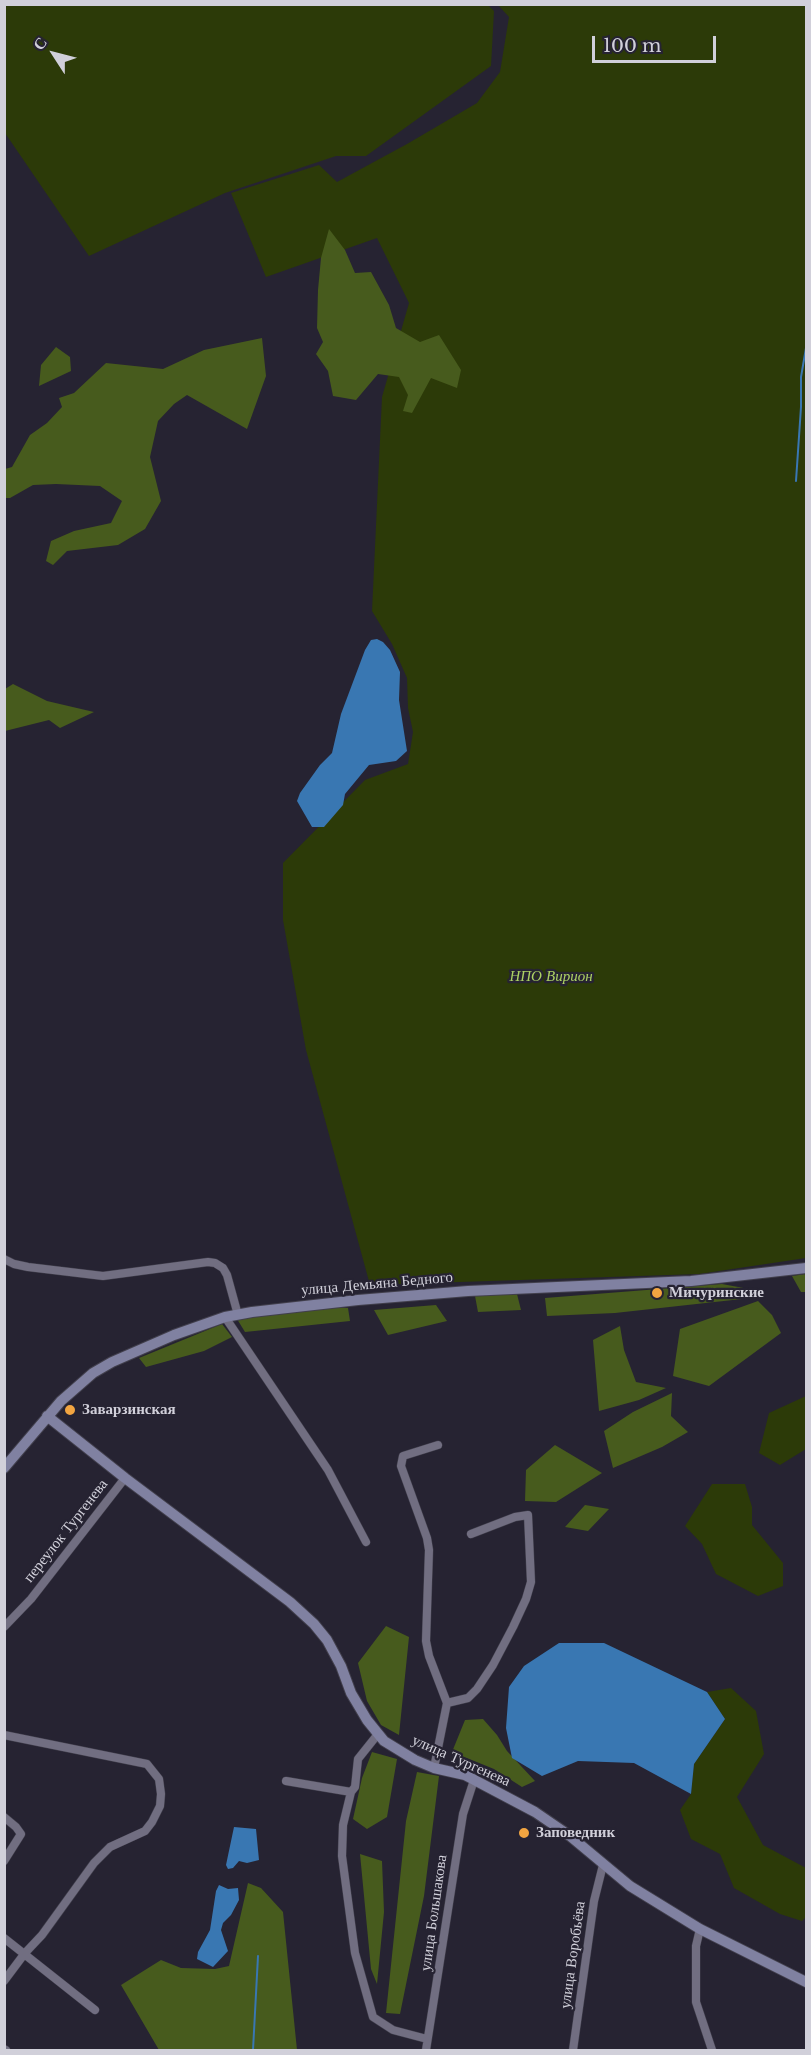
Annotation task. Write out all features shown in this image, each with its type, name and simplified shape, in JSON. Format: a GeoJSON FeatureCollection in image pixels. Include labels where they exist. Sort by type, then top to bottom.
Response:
{"type":"FeatureCollection","features":[{"type":"Feature","properties":{"kind":"street"},"geometry":{"type":"LineString","coordinates":[[4,1259],[28,1268],[103,1276],[214,1263],[223,1268],[227,1275],[238,1315]]}},
{"type":"Feature","properties":{"kind":"street","name":"улица Демьяна Бедного"},"geometry":{"type":"LineString","coordinates":[[4,1468],[47,1416],[82,1380],[112,1362],[174,1335],[225,1317],[358,1300],[468,1291],[672,1282],[807,1268]]}},
{"type":"Feature","properties":{"kind":"street"},"geometry":{"type":"LineString","coordinates":[[225,1317],[327,1470],[366,1542]]}},
{"type":"Feature","properties":{"kind":"street","name":"улица Тургенева"},"geometry":{"type":"LineString","coordinates":[[47,1416],[125,1478],[290,1602],[314,1624],[327,1640],[341,1666],[351,1693],[367,1720],[392,1746],[434,1768],[465,1775],[535,1812],[570,1836],[630,1886],[700,1929],[807,1983]]}},
{"type":"Feature","properties":{"kind":"street"},"geometry":{"type":"LineString","coordinates":[[434,1768],[447,1703],[429,1656],[426,1641],[428,1544],[401,1466],[403,1456],[438,1444]]}},
{"type":"Feature","properties":{"kind":"street","name":"переулок Тургенева"},"geometry":{"type":"LineString","coordinates":[[4,1627],[30,1599],[125,1478]]}},
{"type":"Feature","properties":{"kind":"street"},"geometry":{"type":"LineString","coordinates":[[447,1703],[468,1698],[477,1689],[513,1627],[531,1582],[528,1515],[515,1517],[471,1534]]}},
{"type":"Feature","properties":{"kind":"street"},"geometry":{"type":"LineString","coordinates":[[378,1734],[358,1759],[355,1787],[351,1792],[343,1825],[342,1856],[355,1953],[373,2017],[393,2030],[427,2039]]}},
{"type":"Feature","properties":{"kind":"street"},"geometry":{"type":"LineString","coordinates":[[4,1735],[147,1764],[159,1779],[161,1794],[160,1806],[145,1831],[110,1847],[94,1863],[42,1935],[4,1981]]}},
{"type":"Feature","properties":{"kind":"street","name":"улица Большакова"},"geometry":{"type":"LineString","coordinates":[[426,2050],[463,1814],[474,1780]]}},
{"type":"Feature","properties":{"kind":"street"},"geometry":{"type":"LineString","coordinates":[[286,1781],[351,1792]]}},
{"type":"Feature","properties":{"kind":"street"},"geometry":{"type":"LineString","coordinates":[[4,1817],[21,1834],[4,1861]]}},
{"type":"Feature","properties":{"kind":"street","name":"улица Воробьёва"},"geometry":{"type":"LineString","coordinates":[[573,2050],[594,1900],[603,1865]]}},
{"type":"Feature","properties":{"kind":"street"},"geometry":{"type":"LineString","coordinates":[[700,1929],[696,1946],[696,2002],[712,2050]]}},
{"type":"Feature","properties":{"kind":"street"},"geometry":{"type":"LineString","coordinates":[[4,1938],[95,2010]]}},
{"type":"Feature","properties":{"kind":"green space"},"geometry":{"type":"Polygon","coordinates":[[[4,5],[488,5],[494,11],[491,66],[366,156],[336,156],[225,193],[89,256],[5,133],[4,5]]]}},
{"type":"Feature","properties":{"kind":"green space","name":"НПО Вирион"},"geometry":{"type":"Polygon","coordinates":[[[498,5],[806,5],[806,1258],[699,1274],[370,1285],[306,1050],[283,920],[283,863],[365,780],[408,764],[413,732],[408,708],[407,678],[392,644],[372,611],[382,397],[409,303],[377,238],[266,277],[231,193],[319,165],[337,182],[477,103],[500,72],[509,17],[498,5]]]}},
{"type":"Feature","properties":{"kind":"green space"},"geometry":{"type":"Polygon","coordinates":[[[329,229],[345,250],[355,273],[371,272],[389,305],[396,328],[420,342],[439,335],[461,370],[457,388],[431,378],[412,413],[403,411],[408,395],[399,377],[378,374],[356,400],[333,396],[328,371],[316,354],[323,342],[317,328],[318,290],[321,258],[329,229]]]}},
{"type":"Feature","properties":{"kind":"green space"},"geometry":{"type":"Polygon","coordinates":[[[262,338],[266,376],[247,429],[187,395],[174,404],[158,421],[150,457],[161,501],[145,529],[118,545],[67,551],[53,565],[46,561],[51,541],[74,531],[111,523],[122,501],[100,486],[56,484],[33,485],[10,498],[5,498],[5,469],[12,467],[30,435],[47,423],[62,407],[59,398],[74,393],[106,363],[163,369],[204,350],[262,338]]]}},
{"type":"Feature","properties":{"kind":"green space"},"geometry":{"type":"Polygon","coordinates":[[[56,347],[70,357],[71,371],[39,386],[41,365],[56,347]]]}},
{"type":"Feature","properties":{"kind":"green space"},"geometry":{"type":"Polygon","coordinates":[[[13,684],[47,701],[94,712],[60,728],[49,720],[5,731],[5,689],[13,684]]]}},
{"type":"Feature","properties":{"kind":"green space"},"geometry":{"type":"Polygon","coordinates":[[[806,1274],[806,1292],[801,1292],[792,1276],[806,1274]]]}},
{"type":"Feature","properties":{"kind":"green space"},"geometry":{"type":"Polygon","coordinates":[[[722,1284],[749,1289],[751,1298],[615,1313],[547,1316],[545,1298],[722,1284]]]}},
{"type":"Feature","properties":{"kind":"green space"},"geometry":{"type":"Polygon","coordinates":[[[517,1294],[521,1310],[478,1312],[475,1296],[517,1294]]]}},
{"type":"Feature","properties":{"kind":"green space"},"geometry":{"type":"Polygon","coordinates":[[[758,1301],[772,1315],[781,1333],[709,1386],[673,1376],[680,1329],[758,1301]]]}},
{"type":"Feature","properties":{"kind":"green space"},"geometry":{"type":"Polygon","coordinates":[[[436,1305],[447,1321],[388,1335],[374,1310],[436,1305]]]}},
{"type":"Feature","properties":{"kind":"green space"},"geometry":{"type":"Polygon","coordinates":[[[320,1307],[348,1308],[350,1321],[245,1332],[237,1319],[320,1307]]]}},
{"type":"Feature","properties":{"kind":"green space"},"geometry":{"type":"Polygon","coordinates":[[[222,1324],[232,1337],[204,1351],[146,1367],[139,1358],[222,1324]]]}},
{"type":"Feature","properties":{"kind":"green space"},"geometry":{"type":"Polygon","coordinates":[[[620,1326],[624,1350],[636,1382],[666,1388],[639,1400],[599,1411],[593,1340],[620,1326]]]}},
{"type":"Feature","properties":{"kind":"green space"},"geometry":{"type":"Polygon","coordinates":[[[672,1393],[671,1416],[688,1432],[662,1447],[613,1468],[604,1431],[633,1412],[672,1393]]]}},
{"type":"Feature","properties":{"kind":"green space"},"geometry":{"type":"Polygon","coordinates":[[[806,1396],[806,1449],[780,1465],[759,1453],[769,1413],[806,1396]]]}},
{"type":"Feature","properties":{"kind":"green space"},"geometry":{"type":"Polygon","coordinates":[[[555,1445],[602,1473],[556,1502],[525,1501],[526,1470],[555,1445]]]}},
{"type":"Feature","properties":{"kind":"green space"},"geometry":{"type":"Polygon","coordinates":[[[712,1484],[745,1484],[752,1507],[752,1525],[783,1563],[783,1586],[758,1596],[716,1574],[702,1544],[685,1526],[712,1484]]]}},
{"type":"Feature","properties":{"kind":"green space"},"geometry":{"type":"Polygon","coordinates":[[[585,1505],[609,1509],[588,1531],[565,1527],[585,1505]]]}},
{"type":"Feature","properties":{"kind":"green space"},"geometry":{"type":"Polygon","coordinates":[[[386,1626],[409,1637],[399,1735],[381,1725],[367,1701],[358,1663],[386,1626]]]}},
{"type":"Feature","properties":{"kind":"green space"},"geometry":{"type":"Polygon","coordinates":[[[731,1688],[756,1711],[764,1754],[737,1797],[763,1845],[806,1868],[806,1917],[802,1921],[780,1914],[734,1888],[720,1854],[691,1839],[680,1810],[691,1794],[694,1764],[725,1719],[707,1692],[731,1688]]]}},
{"type":"Feature","properties":{"kind":"green space"},"geometry":{"type":"Polygon","coordinates":[[[483,1719],[507,1751],[535,1781],[522,1787],[494,1769],[452,1752],[465,1720],[483,1719]]]}},
{"type":"Feature","properties":{"kind":"green space"},"geometry":{"type":"Polygon","coordinates":[[[372,1752],[397,1759],[387,1817],[367,1829],[353,1819],[362,1778],[372,1752]]]}},
{"type":"Feature","properties":{"kind":"green space"},"geometry":{"type":"Polygon","coordinates":[[[417,1772],[439,1776],[424,1896],[400,2014],[386,2013],[406,1821],[417,1772]]]}},
{"type":"Feature","properties":{"kind":"green space"},"geometry":{"type":"Polygon","coordinates":[[[360,1854],[382,1861],[384,1912],[377,1984],[371,1969],[360,1854]]]}},
{"type":"Feature","properties":{"kind":"green space"},"geometry":{"type":"Polygon","coordinates":[[[248,1883],[261,1888],[283,1912],[297,2050],[159,2050],[121,1985],[161,1960],[181,1968],[215,1969],[229,1966],[248,1883]]]}},
{"type":"Feature","properties":{"kind":"water"},"geometry":{"type":"Polygon","coordinates":[[[377,639],[390,650],[400,672],[399,700],[407,751],[396,761],[369,765],[345,794],[343,805],[324,827],[312,827],[297,801],[320,765],[332,753],[341,714],[365,650],[371,640],[377,639]]]}},
{"type":"Feature","properties":{"kind":"water"},"geometry":{"type":"Polygon","coordinates":[[[559,1643],[604,1643],[707,1692],[725,1719],[694,1764],[691,1794],[634,1763],[578,1761],[542,1776],[512,1758],[506,1728],[509,1687],[524,1666],[559,1643]]]}},
{"type":"Feature","properties":{"kind":"water"},"geometry":{"type":"Polygon","coordinates":[[[234,1827],[256,1829],[259,1860],[247,1863],[239,1861],[233,1868],[228,1869],[226,1865],[234,1827]]]}},
{"type":"Feature","properties":{"kind":"water"},"geometry":{"type":"Polygon","coordinates":[[[219,1885],[228,1889],[238,1888],[239,1900],[231,1915],[223,1923],[221,1930],[228,1951],[213,1967],[197,1959],[198,1952],[210,1930],[219,1885]]]}},
{"type":"Feature","properties":{"kind":"waterway"},"geometry":{"type":"LineString","coordinates":[[796,481],[801,377],[806,348]]}},
{"type":"Feature","properties":{"kind":"waterway"},"geometry":{"type":"LineString","coordinates":[[253,2050],[258,1956]]}},
{"type":"Feature","properties":{"kind":"place","name":"Мичуринские"},"geometry":{"type":"Point","coordinates":[657,1293]}},
{"type":"Feature","properties":{"kind":"place","name":"Заварзинская"},"geometry":{"type":"Point","coordinates":[70,1410]}},
{"type":"Feature","properties":{"kind":"place","name":"Заповедник"},"geometry":{"type":"Point","coordinates":[524,1833]}}]}
